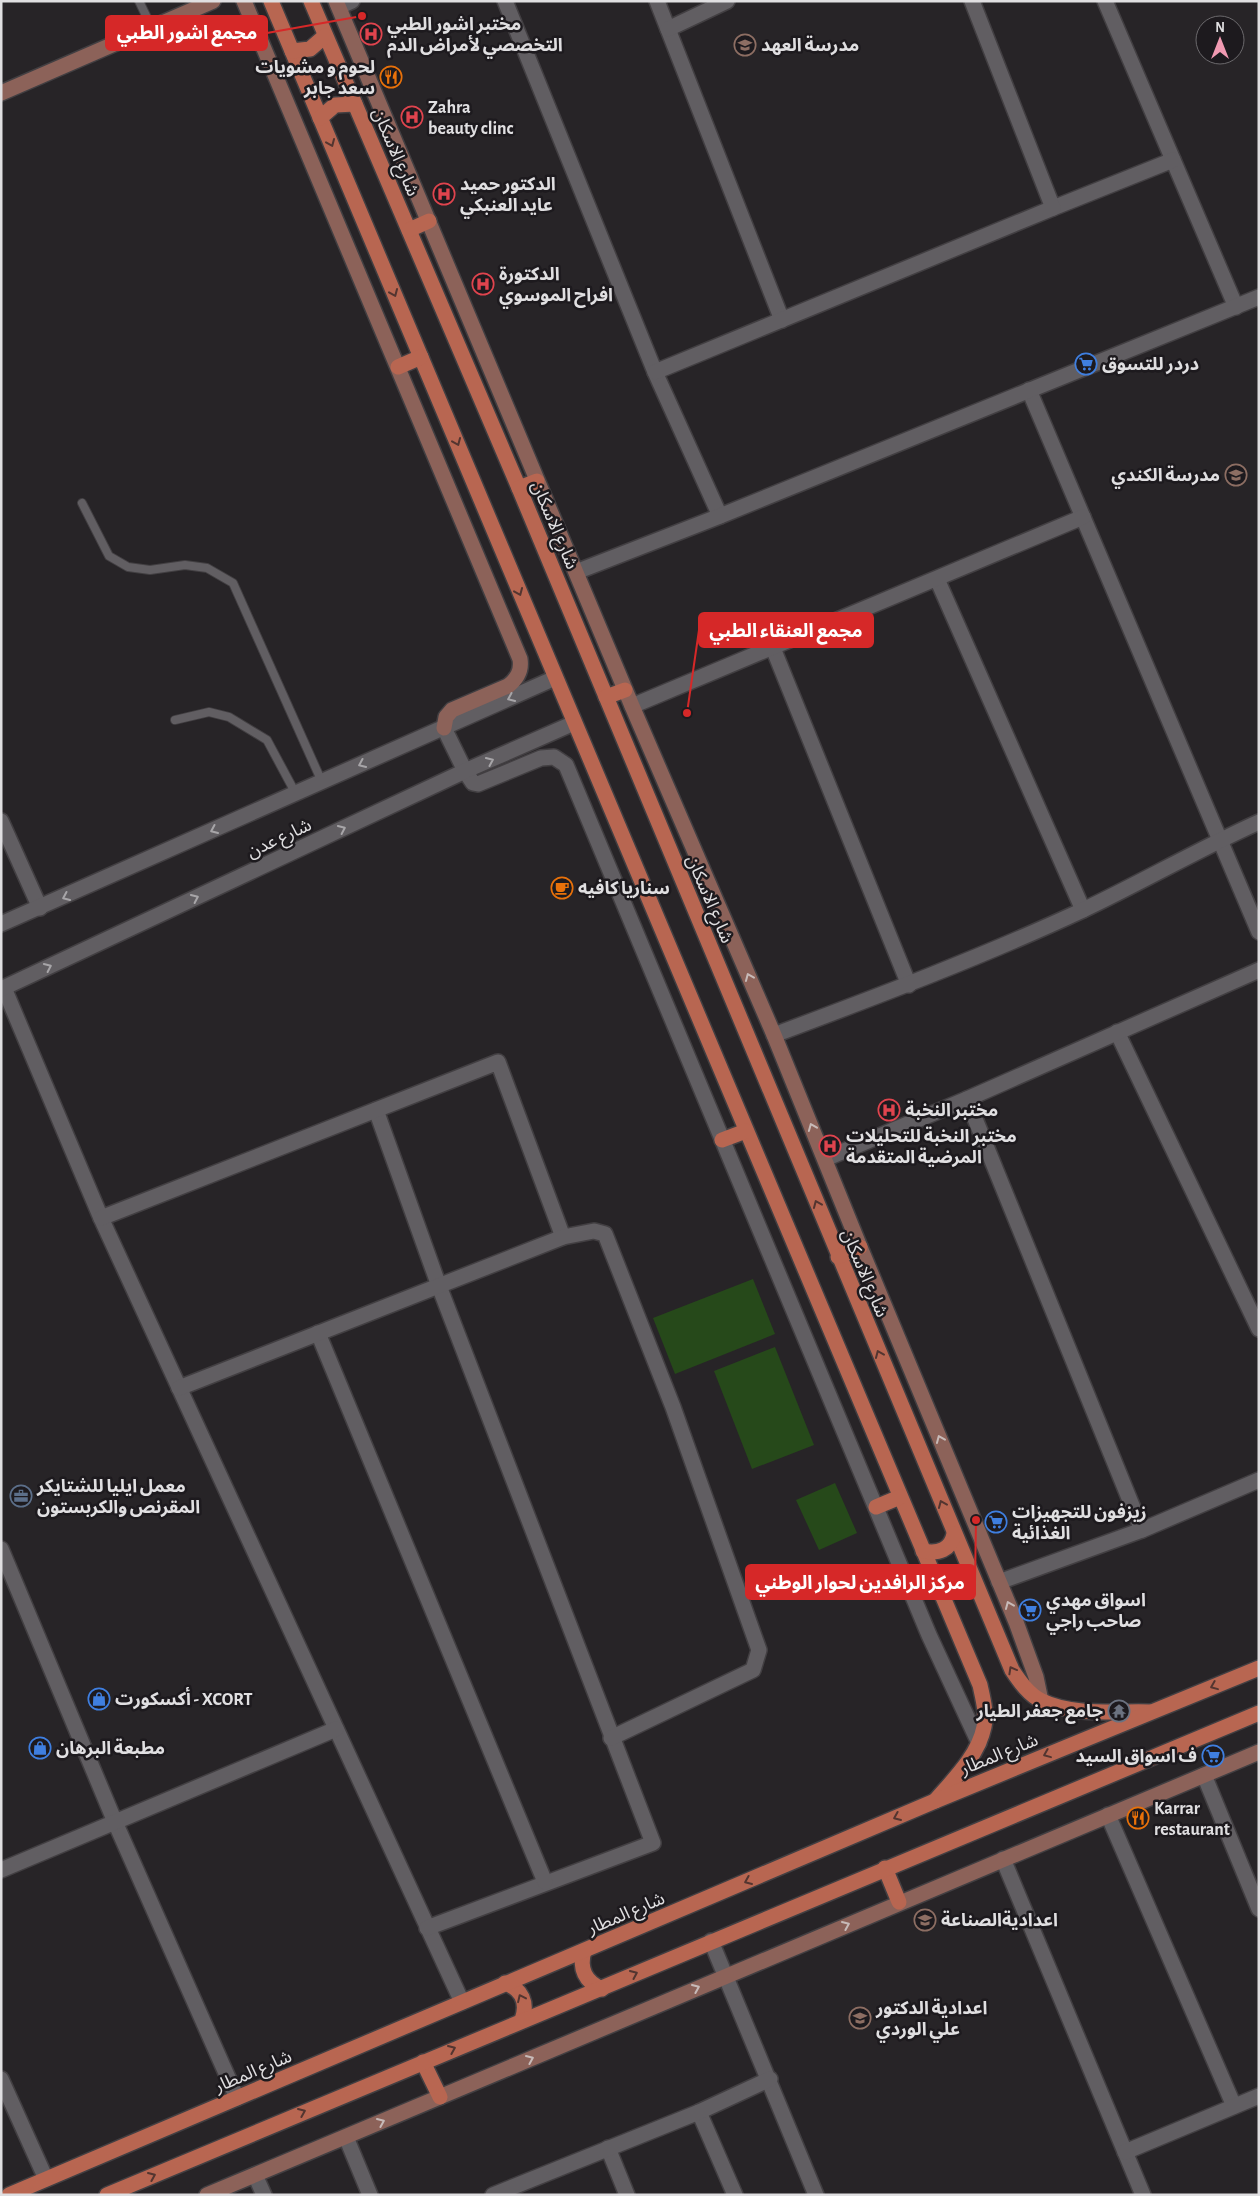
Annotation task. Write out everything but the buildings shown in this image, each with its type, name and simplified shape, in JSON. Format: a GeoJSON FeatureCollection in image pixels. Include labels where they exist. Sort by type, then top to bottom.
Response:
{"type":"FeatureCollection","features":[{"type":"Feature","properties":{"kind":"main road"},"geometry":{"type":"LineString","coordinates":[[271,1],[980,1685],[985,1708],[984,1726],[979,1743],[965,1766],[935,1801]]}},
{"type":"Feature","properties":{"kind":"main road","name":"شارع الاسكان"},"geometry":{"type":"LineString","coordinates":[[311,1],[520,488],[838,1257],[1012,1670],[1023,1687],[1041,1701],[1076,1711],[1150,1712]]}},
{"type":"Feature","properties":{"kind":"main road"},"geometry":{"type":"LineString","coordinates":[[292,51],[310,49],[325,36]]}},
{"type":"Feature","properties":{"kind":"main road"},"geometry":{"type":"LineString","coordinates":[[320,118],[334,105],[354,104]]}},
{"type":"Feature","properties":{"kind":"main road"},"geometry":{"type":"LineString","coordinates":[[409,230],[428,221]]}},
{"type":"Feature","properties":{"kind":"main road"},"geometry":{"type":"LineString","coordinates":[[398,367],[421,356]]}},
{"type":"Feature","properties":{"kind":"main road"},"geometry":{"type":"LineString","coordinates":[[520,488],[537,481]]}},
{"type":"Feature","properties":{"kind":"main road"},"geometry":{"type":"LineString","coordinates":[[606,697],[626,690]]}},
{"type":"Feature","properties":{"kind":"main road"},"geometry":{"type":"LineString","coordinates":[[722,1140],[746,1130]]}},
{"type":"Feature","properties":{"kind":"main road"},"geometry":{"type":"LineString","coordinates":[[838,1257],[860,1247]]}},
{"type":"Feature","properties":{"kind":"main road"},"geometry":{"type":"LineString","coordinates":[[876,1507],[900,1497]]}},
{"type":"Feature","properties":{"kind":"main road"},"geometry":{"type":"LineString","coordinates":[[923,1552],[933,1553],[942,1551],[949,1546],[954,1534]]}},
{"type":"Feature","properties":{"kind":"main road"},"geometry":{"type":"LineString","coordinates":[[941,1594],[947,1584],[954,1578],[962,1576],[973,1578]]}},
{"type":"Feature","properties":{"kind":"main road","name":"شارع المطار"},"geometry":{"type":"LineString","coordinates":[[9,2195],[935,1801],[1259,1668]]}},
{"type":"Feature","properties":{"kind":"main road"},"geometry":{"type":"LineString","coordinates":[[107,2195],[1259,1713]]}},
{"type":"Feature","properties":{"kind":"main road"},"geometry":{"type":"LineString","coordinates":[[885,1868],[899,1902]]}},
{"type":"Feature","properties":{"kind":"main road"},"geometry":{"type":"LineString","coordinates":[[584,1951],[582,1959],[584,1974],[595,1986],[602,1989]]}},
{"type":"Feature","properties":{"kind":"main road"},"geometry":{"type":"LineString","coordinates":[[505,1983],[511,1985],[521,1994],[525,2007],[522,2020]]}},
{"type":"Feature","properties":{"kind":"main road"},"geometry":{"type":"LineString","coordinates":[[423,2062],[440,2097]]}},
{"type":"Feature","properties":{"kind":"street"},"geometry":{"type":"LineString","coordinates":[[1,93],[213,1]]}},
{"type":"Feature","properties":{"kind":"street"},"geometry":{"type":"LineString","coordinates":[[244,1],[521,664],[518,676],[508,686],[452,710],[446,717],[444,728],[471,782],[478,784],[542,758],[554,757],[566,766],[929,1635],[979,1743]]}},
{"type":"Feature","properties":{"kind":"street"},"geometry":{"type":"LineString","coordinates":[[505,1],[655,372],[720,516]]}},
{"type":"Feature","properties":{"kind":"street"},"geometry":{"type":"LineString","coordinates":[[657,1],[782,320]]}},
{"type":"Feature","properties":{"kind":"street"},"geometry":{"type":"LineString","coordinates":[[668,29],[727,1]]}},
{"type":"Feature","properties":{"kind":"street"},"geometry":{"type":"LineString","coordinates":[[972,1],[1053,208]]}},
{"type":"Feature","properties":{"kind":"street"},"geometry":{"type":"LineString","coordinates":[[1105,1],[1236,307]]}},
{"type":"Feature","properties":{"kind":"street"},"geometry":{"type":"LineString","coordinates":[[342,3],[428,221],[632,706],[774,1035],[1028,1653],[1041,1701]]}},
{"type":"Feature","properties":{"kind":"street"},"geometry":{"type":"LineString","coordinates":[[655,372],[1173,160]]}},
{"type":"Feature","properties":{"kind":"street"},"geometry":{"type":"LineString","coordinates":[[576,572],[720,516],[1259,297]]}},
{"type":"Feature","properties":{"kind":"street"},"geometry":{"type":"LineString","coordinates":[[1029,390],[1259,932]]}},
{"type":"Feature","properties":{"kind":"street"},"geometry":{"type":"LineString","coordinates":[[632,706],[1083,517]]}},
{"type":"Feature","properties":{"kind":"street"},"geometry":{"type":"LineString","coordinates":[[937,579],[1083,910]]}},
{"type":"Feature","properties":{"kind":"street"},"geometry":{"type":"LineString","coordinates":[[773,648],[909,985]]}},
{"type":"Feature","properties":{"kind":"street","name":"شارع عدن"},"geometry":{"type":"LineString","coordinates":[[1,924],[555,678]]}},
{"type":"Feature","properties":{"kind":"street","name":"شارع عدن"},"geometry":{"type":"LineString","coordinates":[[2,988],[574,723]]}},
{"type":"Feature","properties":{"kind":"street"},"geometry":{"type":"LineString","coordinates":[[1,821],[40,908]]}},
{"type":"Feature","properties":{"kind":"street"},"geometry":{"type":"LineString","coordinates":[[774,1035],[909,985],[1083,910],[1219,840],[1259,822]]}},
{"type":"Feature","properties":{"kind":"street"},"geometry":{"type":"LineString","coordinates":[[825,1159],[967,1099],[1259,970]]}},
{"type":"Feature","properties":{"kind":"street"},"geometry":{"type":"LineString","coordinates":[[2,988],[101,1218],[462,2002]]}},
{"type":"Feature","properties":{"kind":"street"},"geometry":{"type":"LineString","coordinates":[[1117,1032],[1259,1328]]}},
{"type":"Feature","properties":{"kind":"street"},"geometry":{"type":"LineString","coordinates":[[101,1218],[498,1062],[563,1237]]}},
{"type":"Feature","properties":{"kind":"street"},"geometry":{"type":"LineString","coordinates":[[967,1099],[1142,1530]]}},
{"type":"Feature","properties":{"kind":"street"},"geometry":{"type":"LineString","coordinates":[[376,1110],[438,1286],[653,1843],[545,1882],[427,1928]]}},
{"type":"Feature","properties":{"kind":"street"},"geometry":{"type":"LineString","coordinates":[[179,1388],[563,1237],[594,1231],[606,1234],[673,1407],[759,1650],[754,1670],[611,1738]]}},
{"type":"Feature","properties":{"kind":"street"},"geometry":{"type":"LineString","coordinates":[[318,1333],[545,1882]]}},
{"type":"Feature","properties":{"kind":"street"},"geometry":{"type":"LineString","coordinates":[[999,1582],[1142,1530],[1259,1480]]}},
{"type":"Feature","properties":{"kind":"street"},"geometry":{"type":"LineString","coordinates":[[1,1549],[115,1822],[237,2098]]}},
{"type":"Feature","properties":{"kind":"street"},"geometry":{"type":"LineString","coordinates":[[1,1870],[336,1729]]}},
{"type":"Feature","properties":{"kind":"street"},"geometry":{"type":"LineString","coordinates":[[206,2195],[1259,1752]]}},
{"type":"Feature","properties":{"kind":"street"},"geometry":{"type":"LineString","coordinates":[[1204,1775],[1259,1909]]}},
{"type":"Feature","properties":{"kind":"street"},"geometry":{"type":"LineString","coordinates":[[1108,1815],[1234,2106]]}},
{"type":"Feature","properties":{"kind":"street"},"geometry":{"type":"LineString","coordinates":[[1003,1859],[1143,2195]]}},
{"type":"Feature","properties":{"kind":"street"},"geometry":{"type":"LineString","coordinates":[[711,1941],[770,2079],[816,2195]]}},
{"type":"Feature","properties":{"kind":"street"},"geometry":{"type":"LineString","coordinates":[[1,2079],[46,2180]]}},
{"type":"Feature","properties":{"kind":"street"},"geometry":{"type":"LineString","coordinates":[[493,2195],[521,2190],[608,2148],[699,2112],[770,2079]]}},
{"type":"Feature","properties":{"kind":"street"},"geometry":{"type":"LineString","coordinates":[[1125,2152],[1259,2096]]}},
{"type":"Feature","properties":{"kind":"street"},"geometry":{"type":"LineString","coordinates":[[699,2112],[735,2195]]}},
{"type":"Feature","properties":{"kind":"street"},"geometry":{"type":"LineString","coordinates":[[346,2137],[370,2195]]}},
{"type":"Feature","properties":{"kind":"street"},"geometry":{"type":"LineString","coordinates":[[608,2148],[627,2195]]}},
{"type":"Feature","properties":{"kind":"street"},"geometry":{"type":"LineString","coordinates":[[255,2175],[264,2195]]}},
{"type":"Feature","properties":{"kind":"lane"},"geometry":{"type":"LineString","coordinates":[[139,1],[152,28]]}},
{"type":"Feature","properties":{"kind":"lane"},"geometry":{"type":"LineString","coordinates":[[82,503],[109,556],[128,567],[150,570],[185,565],[207,568],[233,583],[322,782]]}},
{"type":"Feature","properties":{"kind":"lane"},"geometry":{"type":"LineString","coordinates":[[175,720],[209,712],[229,717],[267,740],[296,794]]}},
{"type":"Feature","properties":{"kind":"green space"},"geometry":{"type":"Polygon","coordinates":[[[753,1279],[775,1334],[675,1374],[653,1318],[753,1279]]]}},
{"type":"Feature","properties":{"kind":"green space"},"geometry":{"type":"Polygon","coordinates":[[[775,1347],[814,1445],[752,1469],[714,1371],[775,1347]]]}},
{"type":"Feature","properties":{"kind":"green space"},"geometry":{"type":"Polygon","coordinates":[[[835,1483],[857,1533],[819,1550],[796,1500],[835,1483]]]}},
{"type":"Feature","properties":{"kind":"place","name":"مجمع اشور الطبي"},"geometry":{"type":"Point","coordinates":[362,16]}},
{"type":"Feature","properties":{"kind":"place","name":"مختبر اشور الطبي التخصصي لأمراض الدم"},"geometry":{"type":"Point","coordinates":[371,34]}},
{"type":"Feature","properties":{"kind":"place","name":"مدرسة العهد"},"geometry":{"type":"Point","coordinates":[745,45]}},
{"type":"Feature","properties":{"kind":"place","name":"لحوم و مشويات سعد جابر"},"geometry":{"type":"Point","coordinates":[391,77]}},
{"type":"Feature","properties":{"kind":"place","name":"Zahra beauty clinc"},"geometry":{"type":"Point","coordinates":[412,117]}},
{"type":"Feature","properties":{"kind":"place","name":"الدكتور حميد عايد العنبكي"},"geometry":{"type":"Point","coordinates":[444,194]}},
{"type":"Feature","properties":{"kind":"place","name":"الدكتورة افراح الموسوي"},"geometry":{"type":"Point","coordinates":[483,284]}},
{"type":"Feature","properties":{"kind":"place","name":"دردر للتسوق"},"geometry":{"type":"Point","coordinates":[1086,364]}},
{"type":"Feature","properties":{"kind":"place","name":"مدرسة الكندي"},"geometry":{"type":"Point","coordinates":[1236,475]}},
{"type":"Feature","properties":{"kind":"place","name":"مجمع العنقاء الطبي"},"geometry":{"type":"Point","coordinates":[687,713]}},
{"type":"Feature","properties":{"kind":"place","name":"سناريا كافيه"},"geometry":{"type":"Point","coordinates":[562,888]}},
{"type":"Feature","properties":{"kind":"place","name":"مختبر النخبة"},"geometry":{"type":"Point","coordinates":[889,1110]}},
{"type":"Feature","properties":{"kind":"place","name":"مختبر النخبة للتحليلات المرضية المتقدمة"},"geometry":{"type":"Point","coordinates":[830,1146]}},
{"type":"Feature","properties":{"kind":"place","name":"معمل ايليا للشتايكر المقرنص والكربستون"},"geometry":{"type":"Point","coordinates":[21,1496]}},
{"type":"Feature","properties":{"kind":"place","name":"مركز الرافدين لحوار الوطني"},"geometry":{"type":"Point","coordinates":[976,1520]}},
{"type":"Feature","properties":{"kind":"place","name":"زيزفون للتجهيزات الغذائية"},"geometry":{"type":"Point","coordinates":[996,1522]}},
{"type":"Feature","properties":{"kind":"place","name":"اسواق مهدي صاحب راجي"},"geometry":{"type":"Point","coordinates":[1030,1610]}},
{"type":"Feature","properties":{"kind":"place","name":"أكسكورت - XCORT"},"geometry":{"type":"Point","coordinates":[99,1699]}},
{"type":"Feature","properties":{"kind":"place","name":"جامع جعفر الطيار"},"geometry":{"type":"Point","coordinates":[1119,1711]}},
{"type":"Feature","properties":{"kind":"place","name":"مطبعة البرهان"},"geometry":{"type":"Point","coordinates":[40,1748]}},
{"type":"Feature","properties":{"kind":"place","name":"ف اسواق السيد"},"geometry":{"type":"Point","coordinates":[1213,1756]}},
{"type":"Feature","properties":{"kind":"place","name":"Karrar restaurant"},"geometry":{"type":"Point","coordinates":[1138,1818]}},
{"type":"Feature","properties":{"kind":"place","name":"اعداديةالصناعة"},"geometry":{"type":"Point","coordinates":[925,1920]}},
{"type":"Feature","properties":{"kind":"place","name":"اعدادية الدكتور علي الوردي"},"geometry":{"type":"Point","coordinates":[860,2018]}}]}
